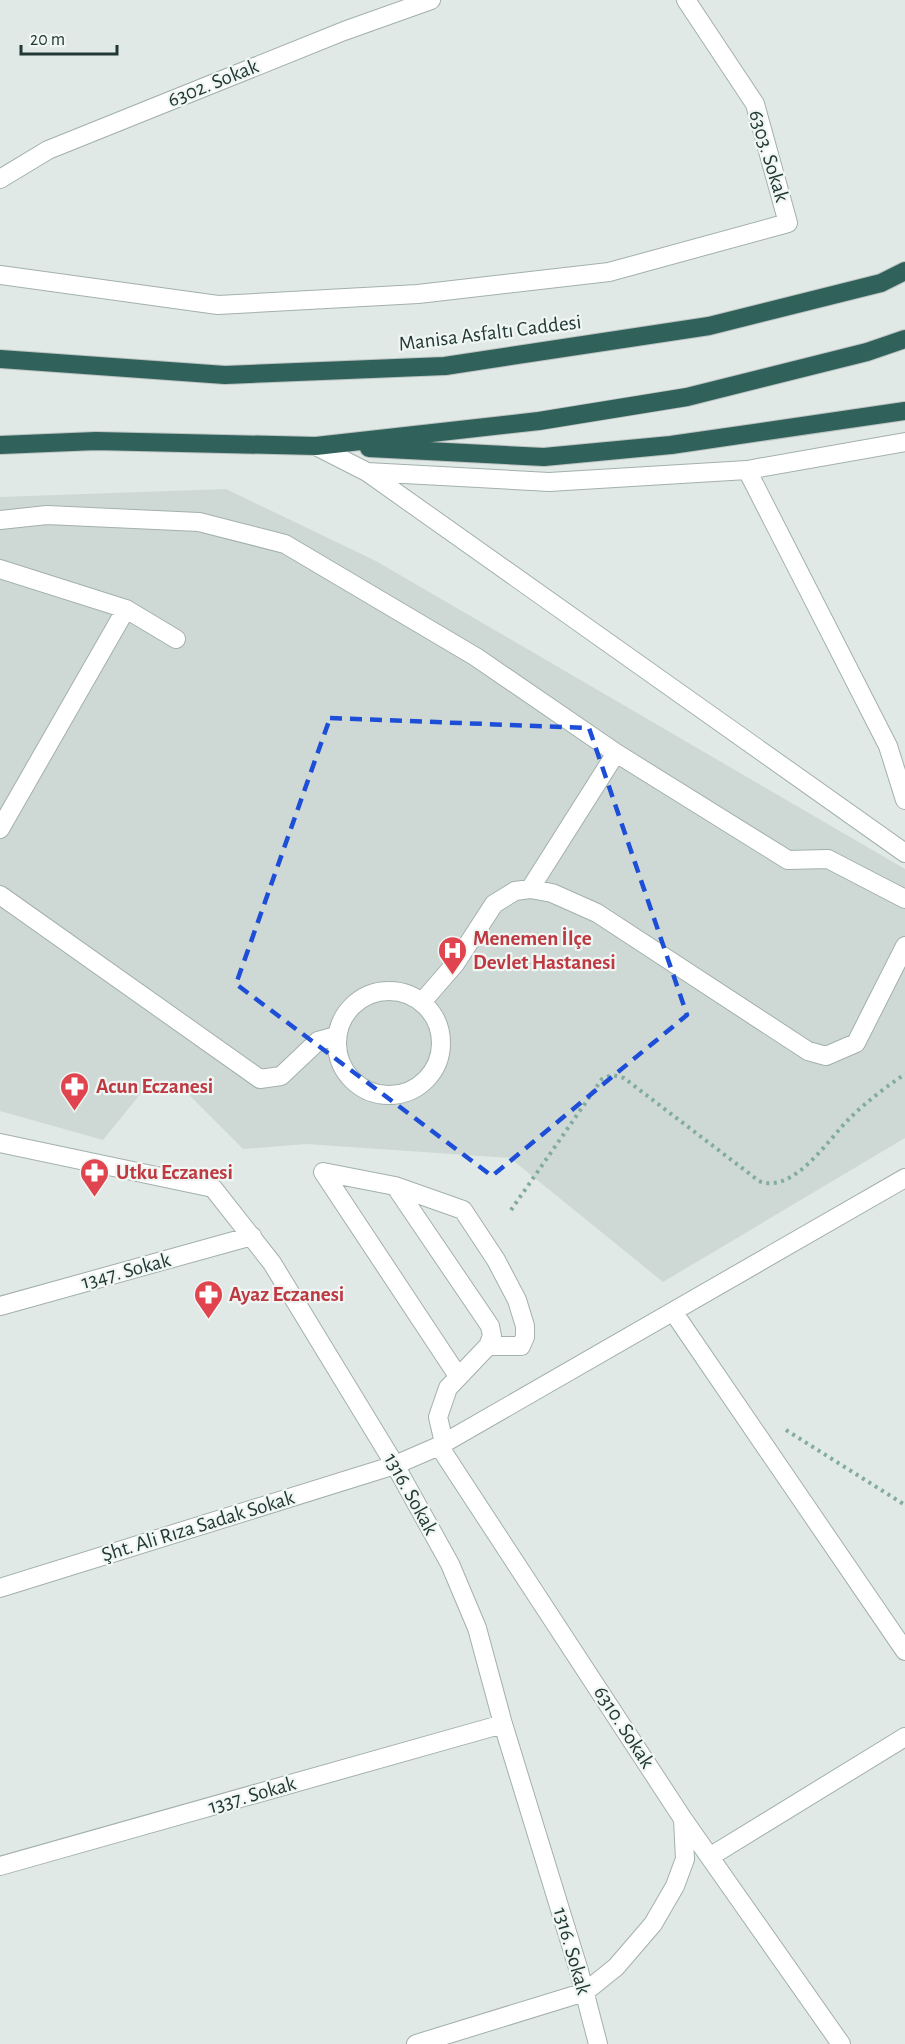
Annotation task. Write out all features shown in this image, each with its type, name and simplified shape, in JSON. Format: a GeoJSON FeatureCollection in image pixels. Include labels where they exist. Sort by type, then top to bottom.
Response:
{"type":"FeatureCollection","features":[{"type":"Feature","properties":{"kind":"highway","name":"Manisa Asfaltı Caddesi"},"geometry":{"type":"LineString","coordinates":[[0,359],[225,375],[445,366],[709,326],[881,284],[905,271]]}},
{"type":"Feature","properties":{"kind":"highway"},"geometry":{"type":"LineString","coordinates":[[316,446],[539,420],[687,397],[867,352],[905,339]]}},
{"type":"Feature","properties":{"kind":"highway"},"geometry":{"type":"LineString","coordinates":[[0,445],[96,441],[316,446],[544,457],[671,445],[905,411]]}},
{"type":"Feature","properties":{"kind":"street","name":"6302. Sokak"},"geometry":{"type":"LineString","coordinates":[[0,179],[48,150],[344,31],[431,0]]}},
{"type":"Feature","properties":{"kind":"street","name":"6303. Sokak"},"geometry":{"type":"LineString","coordinates":[[0,275],[219,305],[418,294],[609,272],[788,223],[755,104],[686,0]]}},
{"type":"Feature","properties":{"kind":"street"},"geometry":{"type":"LineString","coordinates":[[367,472],[549,482],[747,470],[905,442]]}},
{"type":"Feature","properties":{"kind":"street"},"geometry":{"type":"LineString","coordinates":[[316,446],[367,472],[905,853]]}},
{"type":"Feature","properties":{"kind":"street"},"geometry":{"type":"LineString","coordinates":[[747,470],[888,746],[905,800]]}},
{"type":"Feature","properties":{"kind":"street"},"geometry":{"type":"LineString","coordinates":[[0,520],[46,515],[199,522],[285,544],[476,657],[616,753],[788,860],[828,859],[905,899]]}},
{"type":"Feature","properties":{"kind":"street"},"geometry":{"type":"LineString","coordinates":[[0,569],[126,609],[176,639]]}},
{"type":"Feature","properties":{"kind":"street"},"geometry":{"type":"LineString","coordinates":[[0,829],[126,609]]}},
{"type":"Feature","properties":{"kind":"street"},"geometry":{"type":"LineString","coordinates":[[530,889],[616,753]]}},
{"type":"Feature","properties":{"kind":"street"},"geometry":{"type":"LineString","coordinates":[[422,1002],[455,964],[494,904],[515,891],[530,889],[552,893],[597,913],[808,1051],[826,1056],[856,1043],[905,946]]}},
{"type":"Feature","properties":{"kind":"street"},"geometry":{"type":"LineString","coordinates":[[0,895],[260,1078],[281,1076],[318,1041],[336,1036]]}},
{"type":"Feature","properties":{"kind":"street"},"geometry":{"type":"LineString","coordinates":[[393,990],[408,994],[422,1002],[434,1016],[441,1033],[441,1051],[436,1068],[424,1082],[408,1092],[391,1096],[373,1093],[357,1084],[341,1063],[336,1036],[341,1021],[350,1008],[362,998],[377,991],[393,990]]}},
{"type":"Feature","properties":{"kind":"street","name":"1316. Sokak"},"geometry":{"type":"LineString","coordinates":[[0,1143],[213,1188],[272,1263],[395,1465],[450,1564],[477,1628],[503,1724],[585,1992],[598,2044]]}},
{"type":"Feature","properties":{"kind":"street"},"geometry":{"type":"LineString","coordinates":[[458,1376],[323,1172],[395,1186],[463,1210],[496,1260],[517,1300],[525,1337],[521,1346],[488,1346]]}},
{"type":"Feature","properties":{"kind":"street"},"geometry":{"type":"LineString","coordinates":[[395,1465],[442,1445],[905,1178]]}},
{"type":"Feature","properties":{"kind":"street"},"geometry":{"type":"LineString","coordinates":[[395,1186],[490,1326],[492,1335],[488,1346],[448,1388],[438,1417],[442,1445]]}},
{"type":"Feature","properties":{"kind":"street","name":"1347. Sokak"},"geometry":{"type":"LineString","coordinates":[[0,1306],[252,1236]]}},
{"type":"Feature","properties":{"kind":"street"},"geometry":{"type":"LineString","coordinates":[[674,1313],[905,1651]]}},
{"type":"Feature","properties":{"kind":"street","name":"6310. Sokak"},"geometry":{"type":"LineString","coordinates":[[442,1445],[683,1819],[841,2044]]}},
{"type":"Feature","properties":{"kind":"street","name":"Şht. Ali Rıza Sadak Sokak"},"geometry":{"type":"LineString","coordinates":[[0,1587],[395,1465]]}},
{"type":"Feature","properties":{"kind":"street","name":"1337. Sokak"},"geometry":{"type":"LineString","coordinates":[[0,1866],[503,1724]]}},
{"type":"Feature","properties":{"kind":"street"},"geometry":{"type":"LineString","coordinates":[[711,1856],[905,1737]]}},
{"type":"Feature","properties":{"kind":"street"},"geometry":{"type":"LineString","coordinates":[[416,2044],[585,1992],[633,1949],[653,1924],[675,1886],[685,1859],[683,1819]]}},
{"type":"Feature","properties":{"kind":"path"},"geometry":{"type":"LineString","coordinates":[[511,1210],[602,1079],[612,1075],[624,1078],[759,1181],[776,1184],[809,1164],[850,1118],[905,1074]]}},
{"type":"Feature","properties":{"kind":"path"},"geometry":{"type":"LineString","coordinates":[[780,1427],[905,1505]]}},
{"type":"Feature","properties":{"kind":"highlighted area"},"geometry":{"type":"Polygon","coordinates":[[[330,718],[589,728],[687,1015],[492,1176],[236,984],[330,718]]]}},
{"type":"Feature","properties":{"kind":"shaded area","name":"Menemen İlçe Devlet Hastanesi"},"geometry":{"type":"Polygon","coordinates":[[[226,489],[376,561],[905,869],[905,1138],[663,1282],[510,1158],[306,1144],[243,1149],[177,1083],[146,1087],[103,1140],[0,1111],[0,497],[226,489]]]}},
{"type":"Feature","properties":{"kind":"place","name":"Menemen İlçe Devlet Hastanesi"},"geometry":{"type":"Point","coordinates":[452,976]}},
{"type":"Feature","properties":{"kind":"place","name":"Acun Eczanesi"},"geometry":{"type":"Point","coordinates":[75,1112]}},
{"type":"Feature","properties":{"kind":"place","name":"Utku Eczanesi"},"geometry":{"type":"Point","coordinates":[95,1198]}},
{"type":"Feature","properties":{"kind":"place","name":"Ayaz Eczanesi"},"geometry":{"type":"Point","coordinates":[208,1320]}}]}
